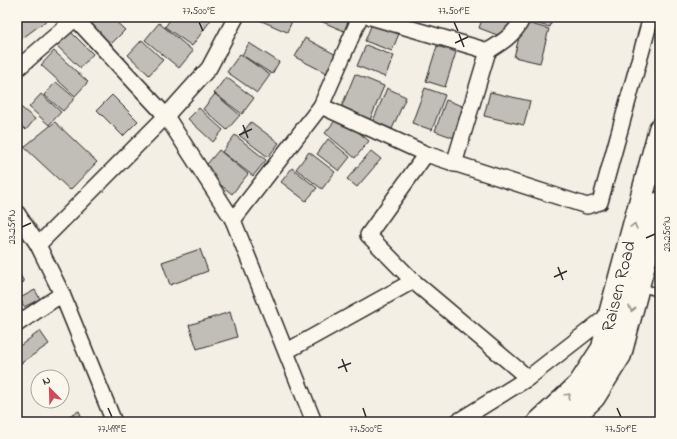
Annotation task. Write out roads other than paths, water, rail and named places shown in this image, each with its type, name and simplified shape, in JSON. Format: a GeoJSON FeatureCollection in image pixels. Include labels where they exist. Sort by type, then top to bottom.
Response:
{"type":"FeatureCollection","features":[{"type":"Feature","properties":{"kind":"main road","name":"Raisen Road"},"geometry":{"type":"LineString","coordinates":[[539,422],[579,385],[603,348],[610,314],[660,129]]}},
{"type":"Feature","properties":{"kind":"main road","name":"Raisen Road"},"geometry":{"type":"LineString","coordinates":[[568,422],[594,397],[620,355],[660,203]]}},
{"type":"Feature","properties":{"kind":"street"},"geometry":{"type":"LineString","coordinates":[[38,245],[166,116],[209,68],[236,17]]}},
{"type":"Feature","properties":{"kind":"street"},"geometry":{"type":"LineString","coordinates":[[233,220],[321,106],[360,17]]}},
{"type":"Feature","properties":{"kind":"street"},"geometry":{"type":"LineString","coordinates":[[371,17],[488,51]]}},
{"type":"Feature","properties":{"kind":"street"},"geometry":{"type":"LineString","coordinates":[[321,106],[426,154],[587,206],[600,202],[651,17]]}},
{"type":"Feature","properties":{"kind":"street"},"geometry":{"type":"LineString","coordinates":[[17,69],[76,18],[166,116],[233,220],[287,351],[314,422]]}},
{"type":"Feature","properties":{"kind":"street"},"geometry":{"type":"LineString","coordinates":[[454,164],[488,51],[505,40],[521,22]]}},
{"type":"Feature","properties":{"kind":"street"},"geometry":{"type":"LineString","coordinates":[[426,154],[368,235],[413,280],[528,378]]}},
{"type":"Feature","properties":{"kind":"street"},"geometry":{"type":"LineString","coordinates":[[17,212],[38,245],[62,294],[114,422]]}},
{"type":"Feature","properties":{"kind":"street"},"geometry":{"type":"LineString","coordinates":[[287,351],[413,280]]}},
{"type":"Feature","properties":{"kind":"street"},"geometry":{"type":"LineString","coordinates":[[17,324],[62,294]]}},
{"type":"Feature","properties":{"kind":"street"},"geometry":{"type":"LineString","coordinates":[[457,422],[528,378],[610,314]]}},
{"type":"Feature","properties":{"kind":"lane"},"geometry":{"type":"LineString","coordinates":[[638,287],[660,293]]}}]}
